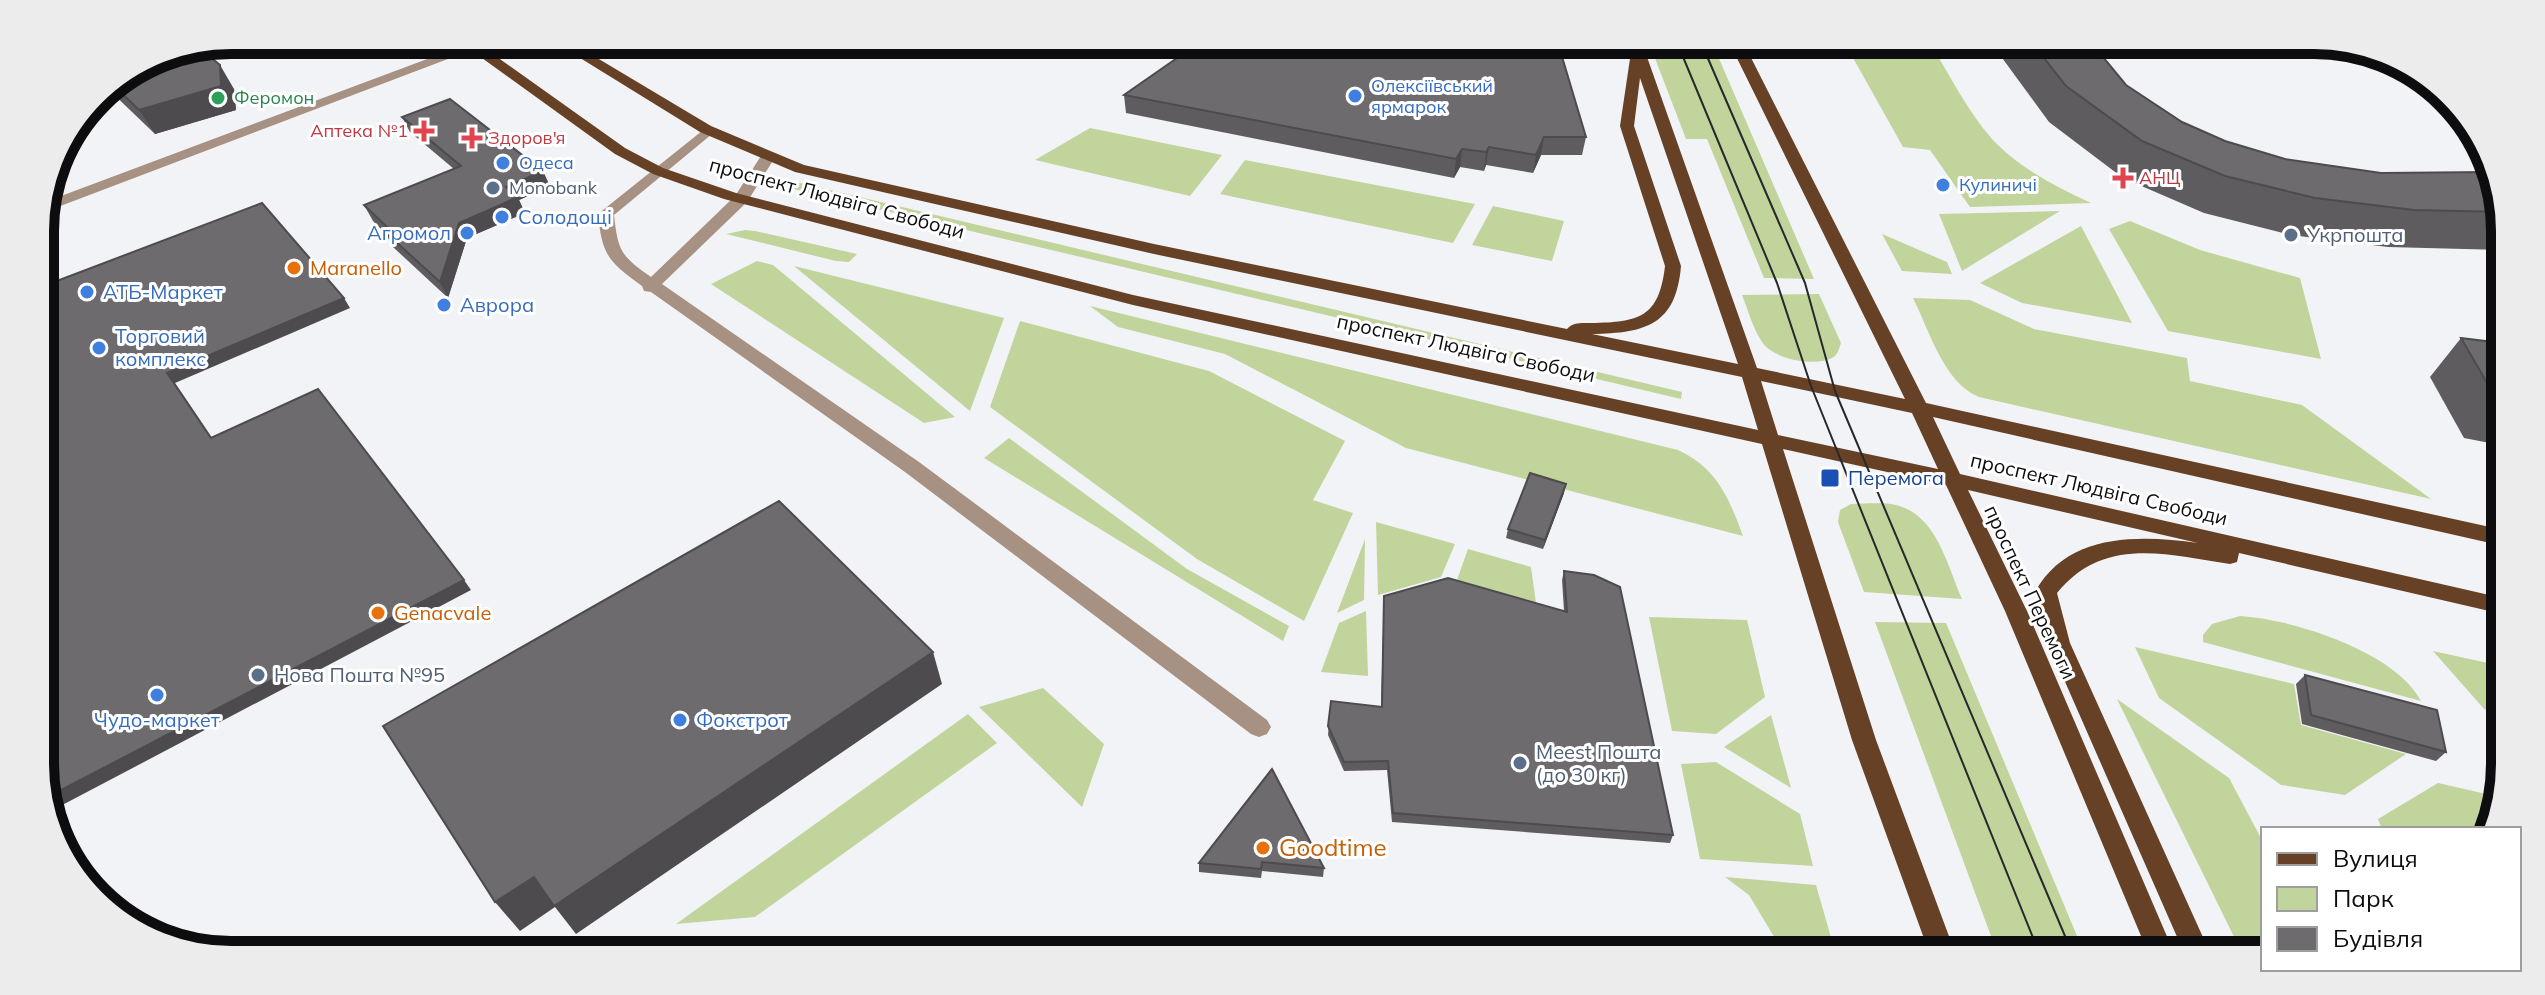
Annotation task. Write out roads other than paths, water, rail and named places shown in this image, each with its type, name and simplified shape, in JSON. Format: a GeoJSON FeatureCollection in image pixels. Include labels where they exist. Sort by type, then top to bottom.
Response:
{"type":"FeatureCollection","features":[{"type":"Feature","properties":{"kind":"main road","name":"проспект Людвіга Свободи"},"geometry":{"type":"LineString","coordinates":[[484,54],[598,137],[658,171],[741,199],[1133,300],[1951,479],[2491,603]]}},
{"type":"Feature","properties":{"kind":"main road","name":"проспект Людвіга Свободи"},"geometry":{"type":"LineString","coordinates":[[581,54],[707,131],[766,159],[800,169],[1154,249],[1919,408],[2491,535]]}},
{"type":"Feature","properties":{"kind":"main road"},"geometry":{"type":"LineString","coordinates":[[1542,330],[1619,328],[1642,324],[1659,314],[1673,287],[1673,266],[1627,126],[1634,54]]}},
{"type":"Feature","properties":{"kind":"main road"},"geometry":{"type":"LineString","coordinates":[[1638,54],[1750,374],[1864,740],[1938,941]]}},
{"type":"Feature","properties":{"kind":"main road","name":"проспект Перемоги"},"geometry":{"type":"LineString","coordinates":[[1742,54],[1859,283],[2016,611],[2156,941]]}},
{"type":"Feature","properties":{"kind":"main road"},"geometry":{"type":"LineString","coordinates":[[2192,941],[2059,643],[2046,592],[2057,575],[2084,554],[2116,545],[2184,550],[2342,571]]}},
{"type":"Feature","properties":{"kind":"street"},"geometry":{"type":"LineString","coordinates":[[57,203],[441,54]]}},
{"type":"Feature","properties":{"kind":"street"},"geometry":{"type":"LineString","coordinates":[[707,131],[606,214],[609,245],[619,262],[650,287],[912,467],[1259,727]]}},
{"type":"Feature","properties":{"kind":"street"},"geometry":{"type":"LineString","coordinates":[[650,287],[741,199],[766,159]]}},
{"type":"Feature","properties":{"kind":"tram line"},"geometry":{"type":"LineString","coordinates":[[1682,54],[1777,283],[1811,386],[2034,941]]}},
{"type":"Feature","properties":{"kind":"tram line"},"geometry":{"type":"LineString","coordinates":[[1706,54],[1805,283],[1835,391],[2067,941]]}},
{"type":"Feature","properties":{"kind":"place","name":"Олексіївський ярмарок"},"geometry":{"type":"Point","coordinates":[1355,96]}},
{"type":"Feature","properties":{"kind":"place","name":"Феромон"},"geometry":{"type":"Point","coordinates":[218,98]}},
{"type":"Feature","properties":{"kind":"place","name":"Аптека №1"},"geometry":{"type":"Point","coordinates":[424,131]}},
{"type":"Feature","properties":{"kind":"place","name":"Здоров'я"},"geometry":{"type":"Point","coordinates":[472,138]}},
{"type":"Feature","properties":{"kind":"place","name":"Одеса"},"geometry":{"type":"Point","coordinates":[503,163]}},
{"type":"Feature","properties":{"kind":"place","name":"АНЦ"},"geometry":{"type":"Point","coordinates":[2123,178]}},
{"type":"Feature","properties":{"kind":"place","name":"Кулиничі"},"geometry":{"type":"Point","coordinates":[1943,185]}},
{"type":"Feature","properties":{"kind":"place","name":"Monobank"},"geometry":{"type":"Point","coordinates":[493,188]}},
{"type":"Feature","properties":{"kind":"place","name":"Солодощі"},"geometry":{"type":"Point","coordinates":[502,217]}},
{"type":"Feature","properties":{"kind":"place","name":"Агромол"},"geometry":{"type":"Point","coordinates":[467,233]}},
{"type":"Feature","properties":{"kind":"place","name":"Укрпошта"},"geometry":{"type":"Point","coordinates":[2291,235]}},
{"type":"Feature","properties":{"kind":"place","name":"Maranello"},"geometry":{"type":"Point","coordinates":[294,268]}},
{"type":"Feature","properties":{"kind":"place","name":"АТБ-Маркет"},"geometry":{"type":"Point","coordinates":[87,292]}},
{"type":"Feature","properties":{"kind":"place","name":"Аврора"},"geometry":{"type":"Point","coordinates":[444,305]}},
{"type":"Feature","properties":{"kind":"place","name":"Торговий комплекс"},"geometry":{"type":"Point","coordinates":[99,348]}},
{"type":"Feature","properties":{"kind":"place","name":"Перемога"},"geometry":{"type":"Point","coordinates":[1830,478]}},
{"type":"Feature","properties":{"kind":"place","name":"Genacvale"},"geometry":{"type":"Point","coordinates":[378,613]}},
{"type":"Feature","properties":{"kind":"place","name":"Нова Пошта №95"},"geometry":{"type":"Point","coordinates":[258,675]}},
{"type":"Feature","properties":{"kind":"place","name":"Чудо-маркет"},"geometry":{"type":"Point","coordinates":[157,695]}},
{"type":"Feature","properties":{"kind":"place","name":"Фокстрот"},"geometry":{"type":"Point","coordinates":[680,720]}},
{"type":"Feature","properties":{"kind":"place","name":"Meest Пошта (до 30 кг)"},"geometry":{"type":"Point","coordinates":[1520,763]}},
{"type":"Feature","properties":{"kind":"place","name":"Goodtime"},"geometry":{"type":"Point","coordinates":[1263,848]}}]}
